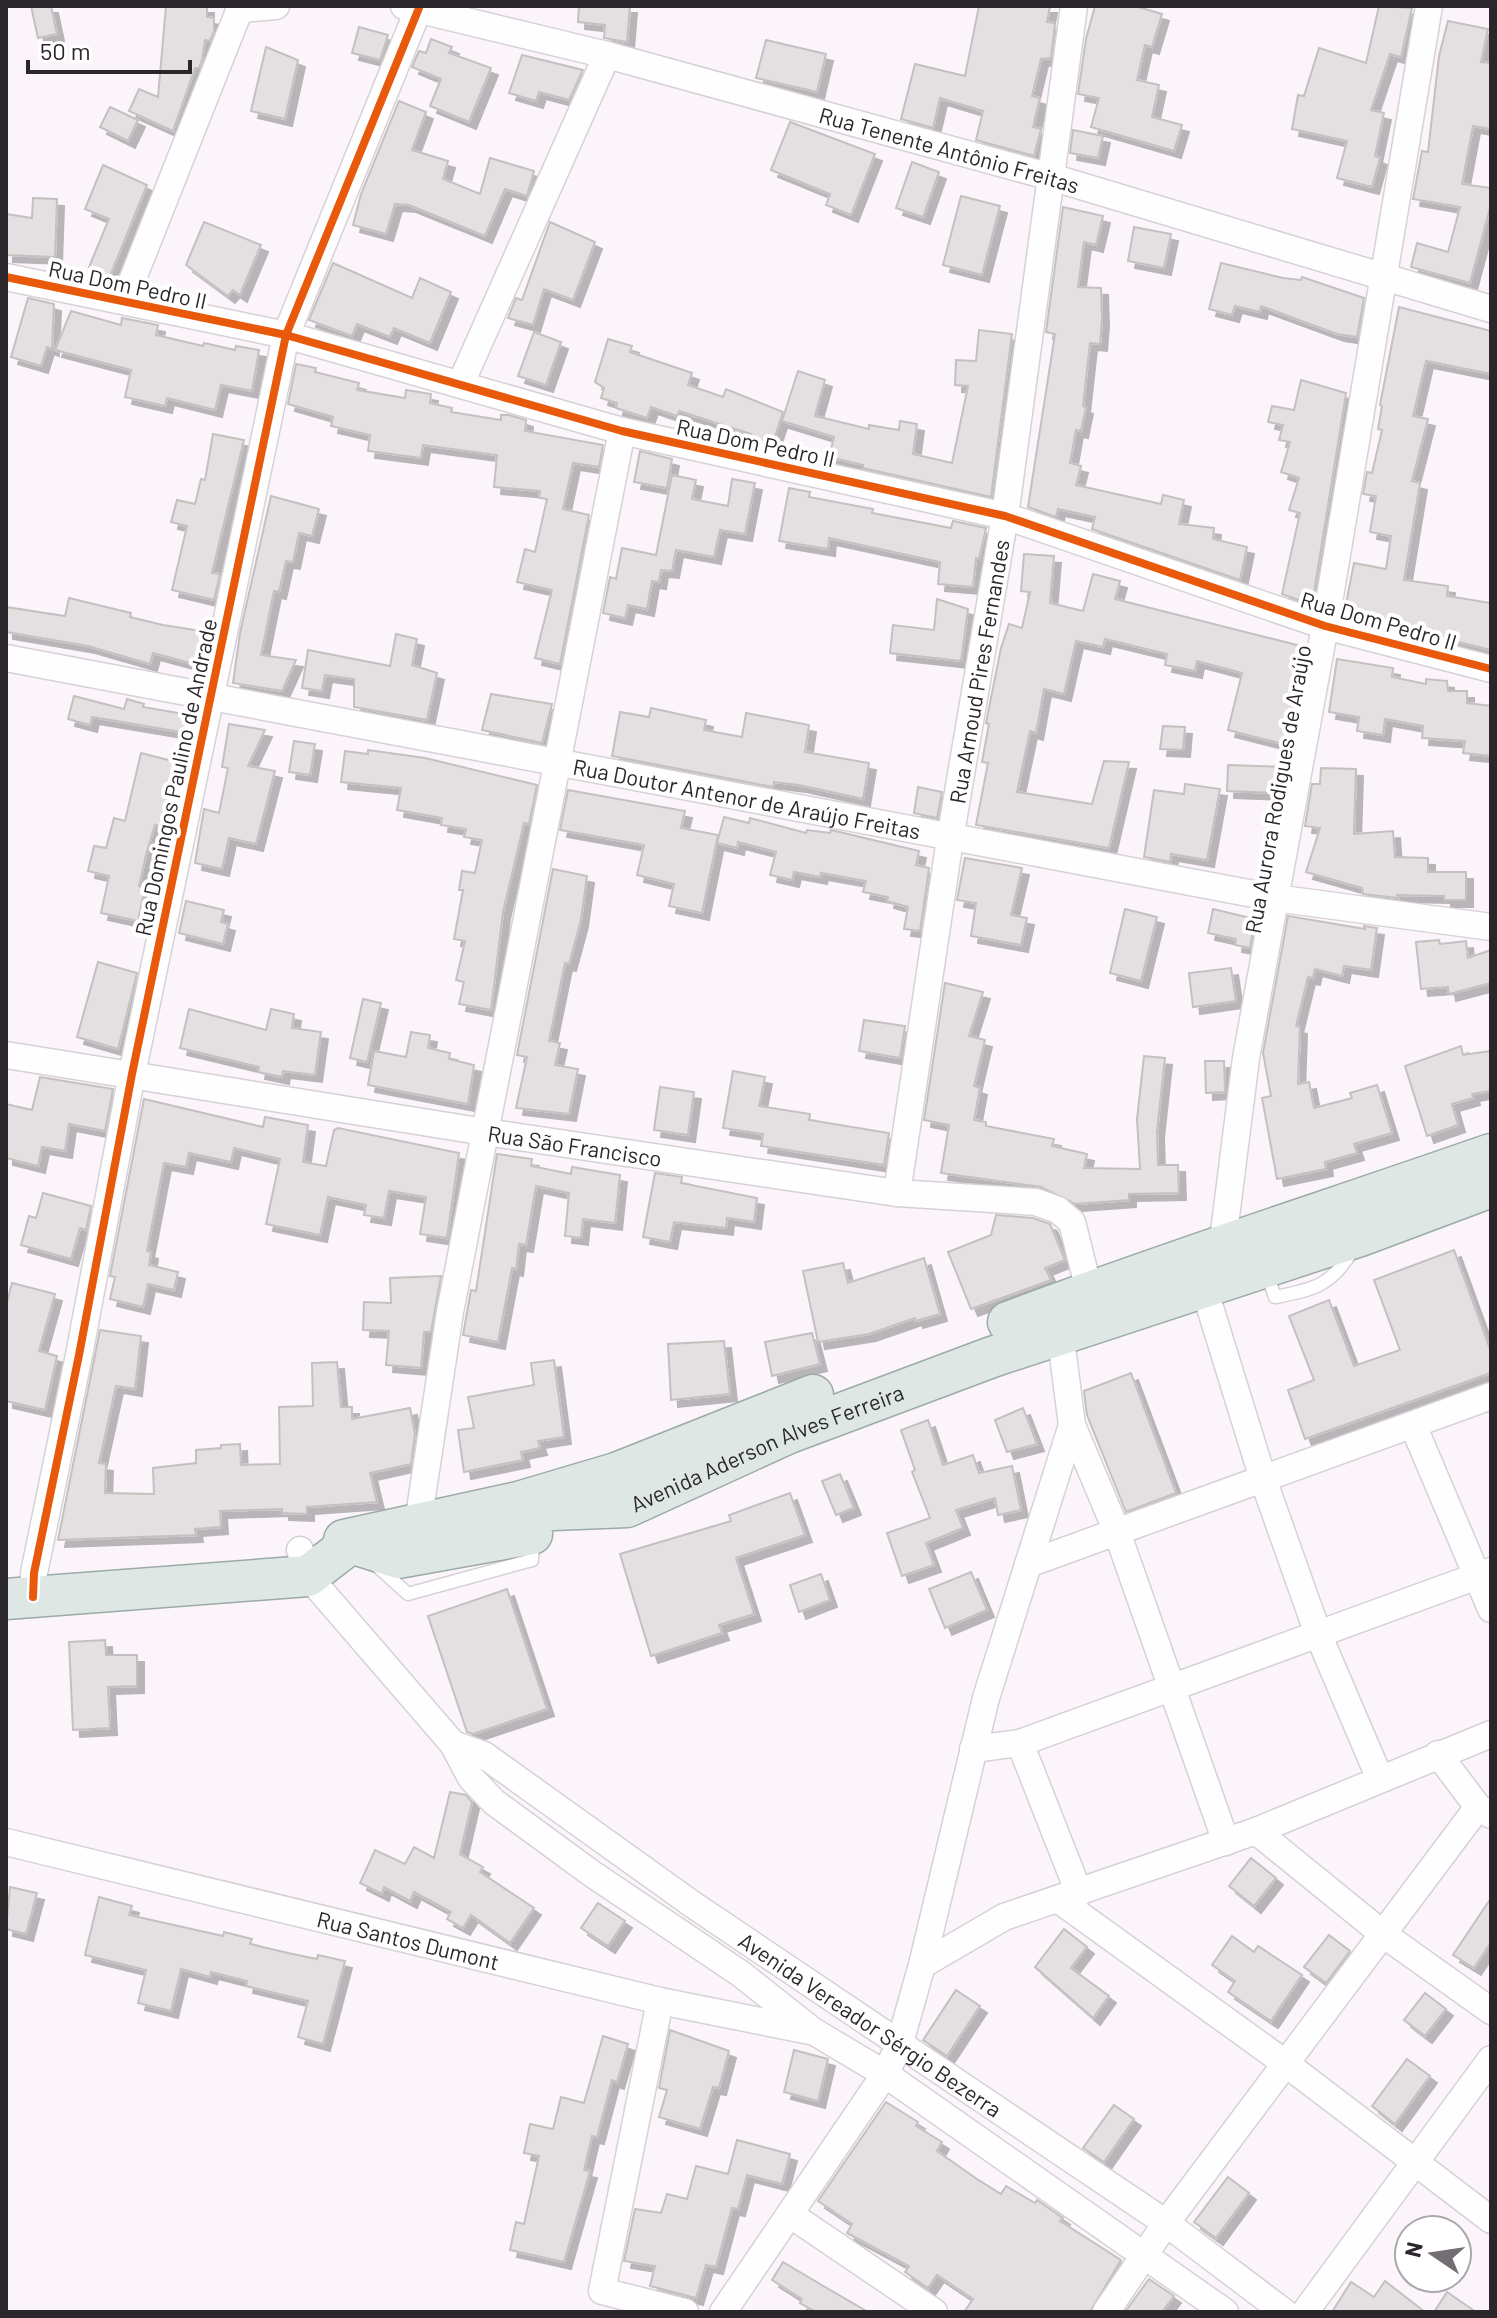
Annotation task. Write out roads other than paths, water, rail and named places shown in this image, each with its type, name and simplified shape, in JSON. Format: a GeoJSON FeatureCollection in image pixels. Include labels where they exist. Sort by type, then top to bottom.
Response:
{"type":"FeatureCollection","features":[{"type":"Feature","properties":{"kind":"main road","name":"Avenida Aderson Alves Ferreira"},"geometry":{"type":"LineString","coordinates":[[304,1563],[351,1543],[398,1558],[532,1534],[529,1511],[627,1507],[784,1420],[1089,1290],[1222,1248],[1491,1154]]}},
{"type":"Feature","properties":{"kind":"main road","name":"Avenida Aderson Alves Ferreira"},"geometry":{"type":"LineString","coordinates":[[20,1586],[304,1563],[418,1523],[518,1502],[784,1420],[1360,1236],[1491,1187]]}},
{"type":"Feature","properties":{"kind":"street"},"geometry":{"type":"LineString","coordinates":[[124,301],[242,8],[276,6]]}},
{"type":"Feature","properties":{"kind":"street","name":"Rua Arnoud Pires Fernandes"},"geometry":{"type":"LineString","coordinates":[[897,1193],[950,839],[1005,516],[1074,6]]}},
{"type":"Feature","properties":{"kind":"street","name":"Rua Aurora Rodigues de Araújo"},"geometry":{"type":"LineString","coordinates":[[1222,1248],[1234,1131],[1325,626],[1429,6]]}},
{"type":"Feature","properties":{"kind":"street","name":"Rua Tenente Antônio Freitas"},"geometry":{"type":"LineString","coordinates":[[410,7],[607,55],[1051,177],[1491,309]]}},
{"type":"Feature","properties":{"kind":"street","name":"Rua Domingos Paulino de Andrade"},"geometry":{"type":"LineString","coordinates":[[20,1586],[132,1074],[286,335],[410,7]]}},
{"type":"Feature","properties":{"kind":"street"},"geometry":{"type":"LineString","coordinates":[[461,383],[607,55]]}},
{"type":"Feature","properties":{"kind":"street","name":"Rua Dom Pedro II"},"geometry":{"type":"LineString","coordinates":[[6,277],[286,335],[622,431],[1005,516],[1325,626],[1491,669]]}},
{"type":"Feature","properties":{"kind":"street"},"geometry":{"type":"LineString","coordinates":[[418,1523],[450,1312],[622,431]]}},
{"type":"Feature","properties":{"kind":"street","name":"Rua Doutor Antenor de Araújo Freitas"},"geometry":{"type":"LineString","coordinates":[[6,658],[950,839],[1275,898],[1491,927]]}},
{"type":"Feature","properties":{"kind":"street","name":"Rua São Francisco"},"geometry":{"type":"LineString","coordinates":[[6,1055],[485,1132],[897,1193],[1036,1202],[1058,1210],[1072,1222],[1089,1290]]}},
{"type":"Feature","properties":{"kind":"street"},"geometry":{"type":"LineString","coordinates":[[1203,1285],[1263,1479],[1318,1634],[1380,1779]]}},
{"type":"Feature","properties":{"kind":"street"},"geometry":{"type":"LineString","coordinates":[[1060,1332],[1072,1425],[1117,1532],[1226,1842]]}},
{"type":"Feature","properties":{"kind":"street"},"geometry":{"type":"LineString","coordinates":[[1028,1564],[1491,1396]]}},
{"type":"Feature","properties":{"kind":"street"},"geometry":{"type":"LineString","coordinates":[[723,2312],[885,2074],[899,2046],[922,1965],[973,1749],[1072,1425]]}},
{"type":"Feature","properties":{"kind":"street"},"geometry":{"type":"LineString","coordinates":[[1413,1425],[1485,1573],[1491,1609]]}},
{"type":"Feature","properties":{"kind":"street","name":"Avenida Vereador Sérgio Bezerra"},"geometry":{"type":"LineString","coordinates":[[304,1563],[453,1744],[471,1778],[494,1802],[591,1873],[741,1974],[813,2031],[885,2074],[1225,2312]]}},
{"type":"Feature","properties":{"kind":"street"},"geometry":{"type":"LineString","coordinates":[[973,1749],[1020,1743],[1485,1573]]}},
{"type":"Feature","properties":{"kind":"street"},"geometry":{"type":"LineString","coordinates":[[922,1965],[1004,1917],[1256,1831],[1491,1734]]}},
{"type":"Feature","properties":{"kind":"street"},"geometry":{"type":"LineString","coordinates":[[1020,1743],[1069,1897],[1491,2220]]}},
{"type":"Feature","properties":{"kind":"street","name":"Avenida Vereador Sérgio Bezerra"},"geometry":{"type":"LineString","coordinates":[[453,1744],[484,1755],[692,1904],[1166,2223],[1284,2312]]}},
{"type":"Feature","properties":{"kind":"street"},"geometry":{"type":"LineString","coordinates":[[1106,2312],[1166,2223],[1285,2063],[1383,1934],[1485,1811],[1438,1754]]}},
{"type":"Feature","properties":{"kind":"street"},"geometry":{"type":"LineString","coordinates":[[1256,1831],[1383,1934],[1491,2011]]}},
{"type":"Feature","properties":{"kind":"street","name":"Rua Santos Dumont"},"geometry":{"type":"LineString","coordinates":[[6,1842],[660,2001],[813,2031]]}},
{"type":"Feature","properties":{"kind":"street"},"geometry":{"type":"LineString","coordinates":[[660,2001],[602,2291],[685,2312]]}},
{"type":"Feature","properties":{"kind":"street"},"geometry":{"type":"LineString","coordinates":[[1305,2312],[1491,2059]]}},
{"type":"Feature","properties":{"kind":"street"},"geometry":{"type":"LineString","coordinates":[[791,2215],[934,2312]]}}]}
